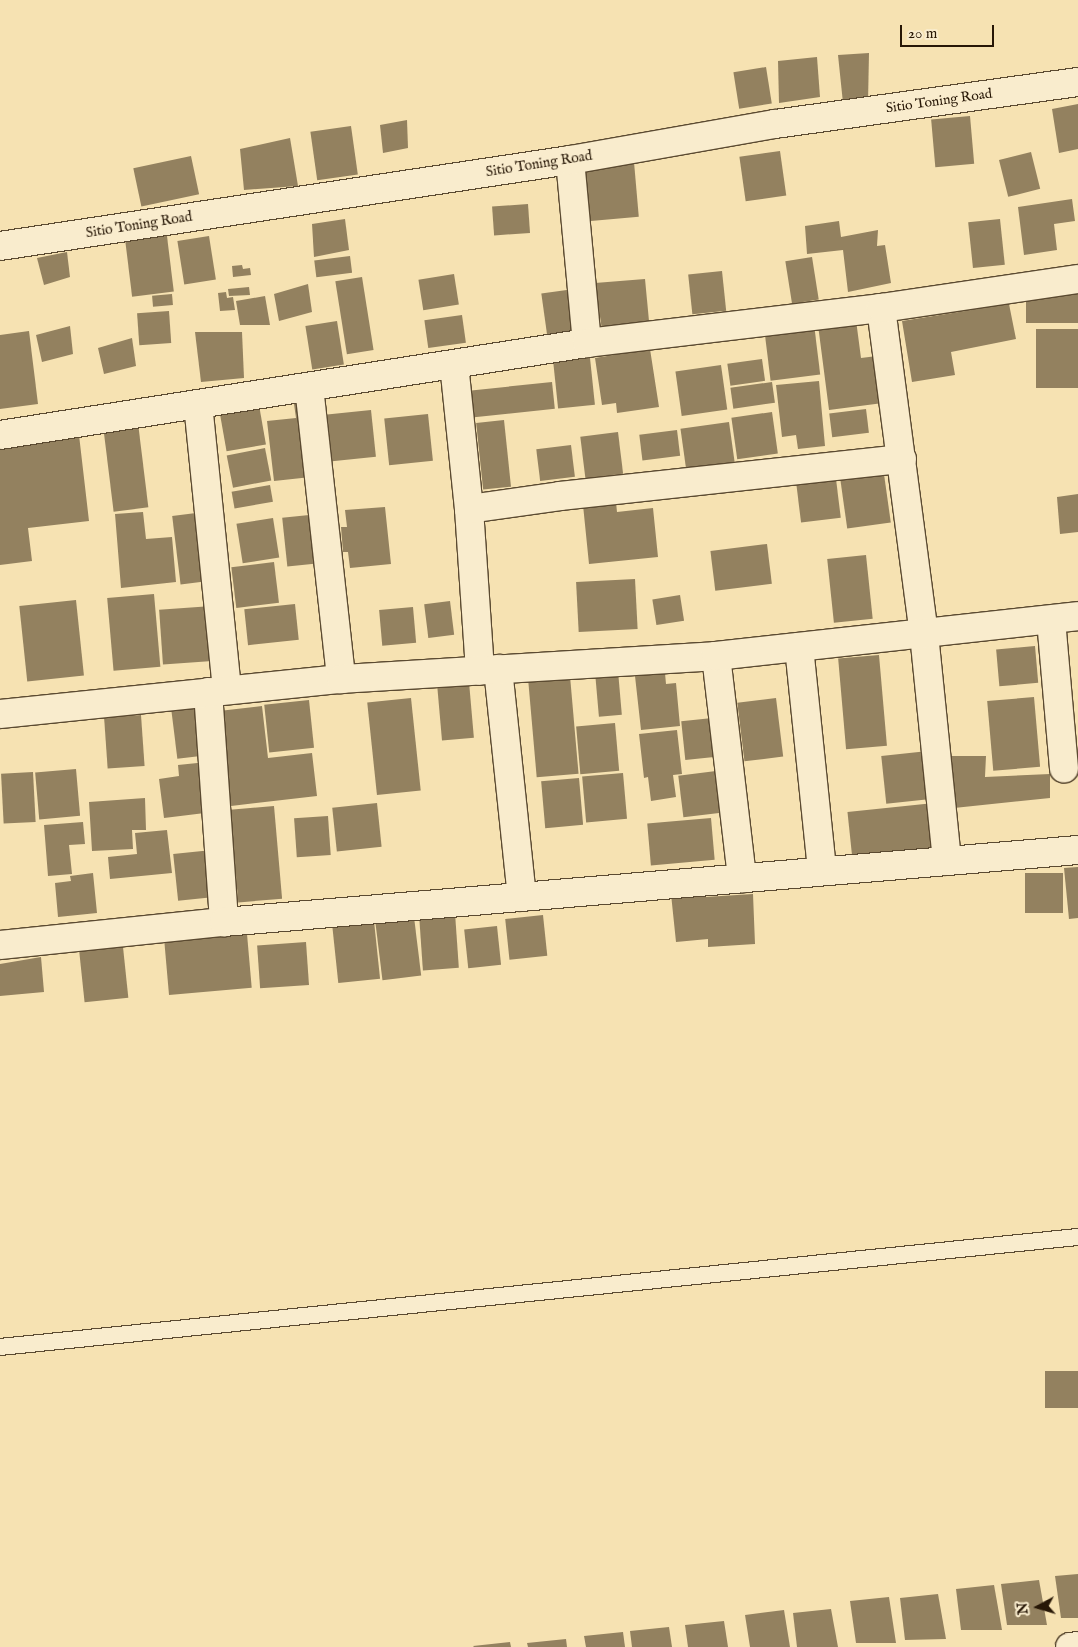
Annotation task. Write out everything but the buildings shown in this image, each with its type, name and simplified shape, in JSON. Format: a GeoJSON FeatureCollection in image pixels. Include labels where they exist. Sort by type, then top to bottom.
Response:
{"type":"FeatureCollection","features":[{"type":"Feature","properties":{"kind":"street","name":"Sitio Toning Road"},"geometry":{"type":"LineString","coordinates":[[0,246],[570,160],[775,124],[1078,82]]}},
{"type":"Feature","properties":{"kind":"street"},"geometry":{"type":"LineString","coordinates":[[570,160],[587,343]]}},
{"type":"Feature","properties":{"kind":"street"},"geometry":{"type":"LineString","coordinates":[[0,435],[587,343],[881,308],[1078,279]]}},
{"type":"Feature","properties":{"kind":"street"},"geometry":{"type":"LineString","coordinates":[[881,308],[924,634],[947,861]]}},
{"type":"Feature","properties":{"kind":"street"},"geometry":{"type":"LineString","coordinates":[[454,364],[469,509],[489,670],[522,897]]}},
{"type":"Feature","properties":{"kind":"street"},"geometry":{"type":"LineString","coordinates":[[309,387],[341,679]]}},
{"type":"Feature","properties":{"kind":"street"},"geometry":{"type":"LineString","coordinates":[[198,404],[217,691],[224,922]]}},
{"type":"Feature","properties":{"kind":"street"},"geometry":{"type":"LineString","coordinates":[[469,509],[569,494],[902,459]]}},
{"type":"Feature","properties":{"kind":"street"},"geometry":{"type":"LineString","coordinates":[[0,714],[341,679],[716,656],[1078,616]]}},
{"type":"Feature","properties":{"kind":"street"},"geometry":{"type":"LineString","coordinates":[[1051,620],[1064,768]]}},
{"type":"Feature","properties":{"kind":"street"},"geometry":{"type":"LineString","coordinates":[[800,648],[822,871]]}},
{"type":"Feature","properties":{"kind":"street"},"geometry":{"type":"LineString","coordinates":[[716,656],[742,878]]}},
{"type":"Feature","properties":{"kind":"street"},"geometry":{"type":"LineString","coordinates":[[0,945],[224,922],[1078,850]]}},
{"type":"Feature","properties":{"kind":"street"},"geometry":{"type":"LineString","coordinates":[[1070,1647],[1078,1646]]}},
{"type":"Feature","properties":{"kind":"lane"},"geometry":{"type":"LineString","coordinates":[[0,1347],[1078,1237]]}}]}
